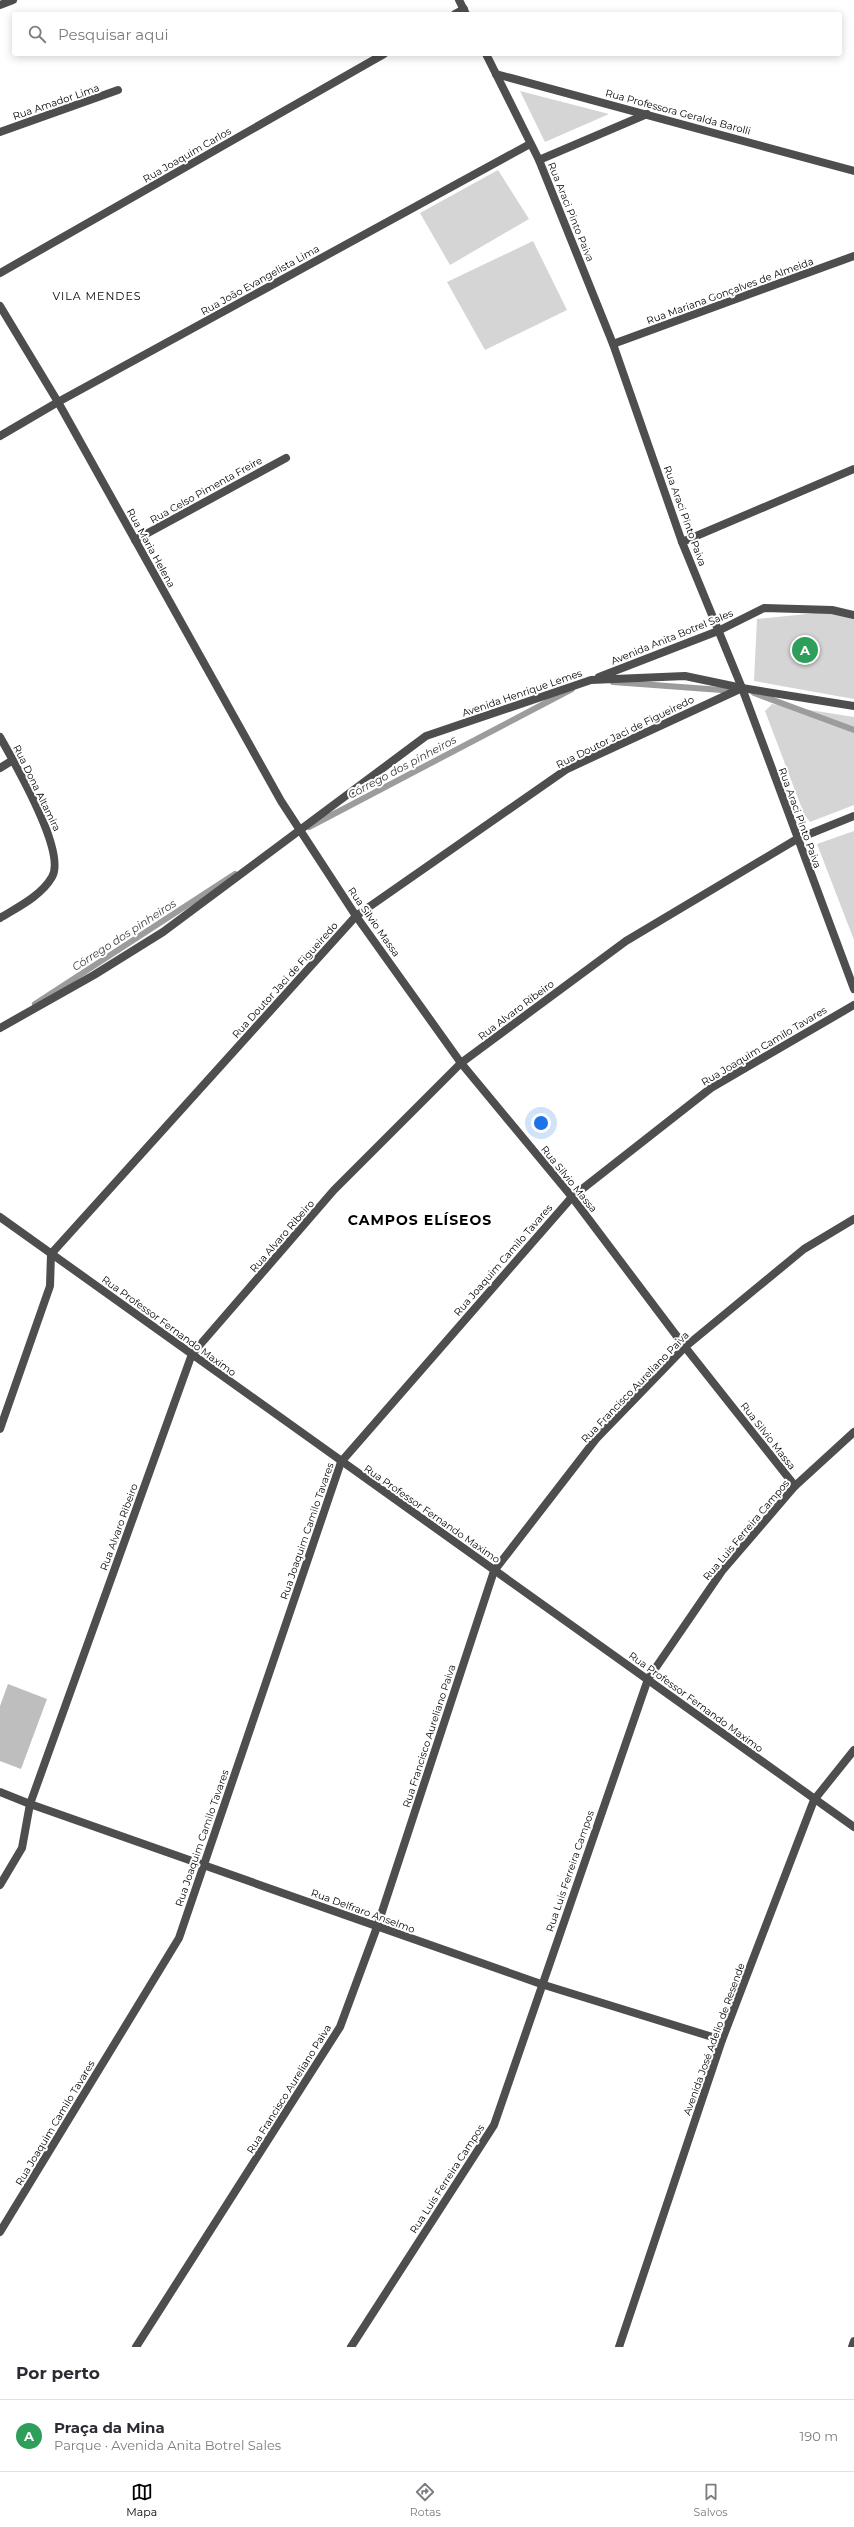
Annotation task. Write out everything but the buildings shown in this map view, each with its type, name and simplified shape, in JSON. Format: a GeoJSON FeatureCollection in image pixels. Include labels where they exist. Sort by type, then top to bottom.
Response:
{"type":"FeatureCollection","features":[{"type":"Feature","properties":{"kind":"street"},"geometry":{"type":"LineString","coordinates":[[0,5],[13,0]]}},
{"type":"Feature","properties":{"kind":"street"},"geometry":{"type":"LineString","coordinates":[[459,0],[465,11]]}},
{"type":"Feature","properties":{"kind":"street","name":"Rua Joaquim Carlos"},"geometry":{"type":"LineString","coordinates":[[0,273],[380,56]]}},
{"type":"Feature","properties":{"kind":"street","name":"Rua Araci Pinto Paiva"},"geometry":{"type":"LineString","coordinates":[[487,56],[539,160],[613,344],[682,542],[742,688],[854,989]]}},
{"type":"Feature","properties":{"kind":"street","name":"Rua Professora Geralda Barolli"},"geometry":{"type":"LineString","coordinates":[[496,74],[854,171]]}},
{"type":"Feature","properties":{"kind":"street","name":"Rua Amador Lima"},"geometry":{"type":"LineString","coordinates":[[0,132],[118,90]]}},
{"type":"Feature","properties":{"kind":"street"},"geometry":{"type":"LineString","coordinates":[[539,160],[647,114]]}},
{"type":"Feature","properties":{"kind":"street","name":"Rua João Evangelista Lima"},"geometry":{"type":"LineString","coordinates":[[0,436],[58,402],[530,144]]}},
{"type":"Feature","properties":{"kind":"street","name":"Rua Mariana Gonçalves de Almeida"},"geometry":{"type":"LineString","coordinates":[[613,344],[854,256]]}},
{"type":"Feature","properties":{"kind":"street","name":"Rua Maria Helena"},"geometry":{"type":"LineString","coordinates":[[0,306],[58,402],[281,801]]}},
{"type":"Feature","properties":{"kind":"street","name":"Rua Celso Pimenta Freire"},"geometry":{"type":"LineString","coordinates":[[135,540],[286,458]]}},
{"type":"Feature","properties":{"kind":"street"},"geometry":{"type":"LineString","coordinates":[[682,542],[854,469]]}},
{"type":"Feature","properties":{"kind":"street","name":"Avenida Anita Botrel Sales"},"geometry":{"type":"LineString","coordinates":[[591,680],[718,631],[764,608],[832,610],[854,615]]}},
{"type":"Feature","properties":{"kind":"street","name":"Avenida Henrique Lemes"},"geometry":{"type":"LineString","coordinates":[[0,1028],[94,975],[163,932],[300,832],[426,736],[591,680],[685,676],[742,688],[854,706]]}},
{"type":"Feature","properties":{"kind":"street","name":"Rua Doutor Jaci de Figueiredo"},"geometry":{"type":"LineString","coordinates":[[51,1254],[356,916],[567,769],[742,688]]}},
{"type":"Feature","properties":{"kind":"street","name":"Rua Dona Altamira"},"geometry":{"type":"LineString","coordinates":[[0,737],[13,760],[51,839],[56,860],[53,876],[40,891],[0,918]]}},
{"type":"Feature","properties":{"kind":"street"},"geometry":{"type":"LineString","coordinates":[[0,768],[13,760]]}},
{"type":"Feature","properties":{"kind":"street","name":"Rua Silvio Massa"},"geometry":{"type":"LineString","coordinates":[[281,801],[356,916],[461,1064],[572,1197],[685,1347],[795,1486]]}},
{"type":"Feature","properties":{"kind":"street","name":"Rua Alvaro Ribeiro"},"geometry":{"type":"LineString","coordinates":[[0,1885],[22,1848],[30,1804],[192,1354],[334,1190],[461,1064],[626,941],[797,839],[854,816]]}},
{"type":"Feature","properties":{"kind":"street","name":"Rua Joaquim Camilo Tavares"},"geometry":{"type":"LineString","coordinates":[[0,2232],[179,1938],[341,1462],[572,1197],[711,1088],[854,1005]]}},
{"type":"Feature","properties":{"kind":"street","name":"Rua Professor Fernando Maximo"},"geometry":{"type":"LineString","coordinates":[[0,1218],[494,1571],[648,1679],[814,1800],[854,1827]]}},
{"type":"Feature","properties":{"kind":"street","name":"Rua Francisco Aureliano Paiva"},"geometry":{"type":"LineString","coordinates":[[136,2347],[340,2027],[377,1927],[494,1571],[596,1440],[685,1347],[804,1249],[854,1219]]}},
{"type":"Feature","properties":{"kind":"street"},"geometry":{"type":"LineString","coordinates":[[0,1429],[50,1286],[51,1254]]}},
{"type":"Feature","properties":{"kind":"street","name":"Rua Luis Ferreira Campos"},"geometry":{"type":"LineString","coordinates":[[351,2347],[494,2125],[541,1984],[648,1679],[722,1571],[795,1486],[854,1432]]}},
{"type":"Feature","properties":{"kind":"street","name":"Avenida José Adelio de Resende"},"geometry":{"type":"LineString","coordinates":[[619,2347],[722,2040],[814,1800],[854,1750]]}},
{"type":"Feature","properties":{"kind":"street","name":"Rua Delfraro Anselmo"},"geometry":{"type":"LineString","coordinates":[[0,1792],[30,1804],[541,1984],[722,2040]]}},
{"type":"Feature","properties":{"kind":"street"},"geometry":{"type":"LineString","coordinates":[[852,2347],[854,2341]]}},
{"type":"Feature","properties":{"kind":"shaded area"},"geometry":{"type":"Polygon","coordinates":[[[520,91],[609,114],[545,142],[520,91]]]}},
{"type":"Feature","properties":{"kind":"shaded area"},"geometry":{"type":"Polygon","coordinates":[[[498,170],[529,219],[450,265],[420,213],[498,170]]]}},
{"type":"Feature","properties":{"kind":"shaded area"},"geometry":{"type":"Polygon","coordinates":[[[533,241],[567,310],[485,350],[447,282],[533,241]]]}},
{"type":"Feature","properties":{"kind":"shaded area"},"geometry":{"type":"Polygon","coordinates":[[[837,611],[854,615],[854,699],[754,681],[757,619],[837,611]]]}},
{"type":"Feature","properties":{"kind":"shaded area"},"geometry":{"type":"Polygon","coordinates":[[[772,704],[854,717],[854,805],[810,822],[804,814],[765,711],[772,704]]]}},
{"type":"Feature","properties":{"kind":"shaded area"},"geometry":{"type":"Polygon","coordinates":[[[854,831],[854,940],[817,844],[854,831]]]}},
{"type":"Feature","properties":{"kind":"waterway","name":"Córrego dos pinheiros"},"geometry":{"type":"LineString","coordinates":[[613,682],[735,691]]}},
{"type":"Feature","properties":{"kind":"waterway","name":"Córrego dos pinheiros"},"geometry":{"type":"LineString","coordinates":[[309,827],[572,689]]}},
{"type":"Feature","properties":{"kind":"waterway","name":"Córrego dos pinheiros"},"geometry":{"type":"LineString","coordinates":[[754,693],[854,730]]}},
{"type":"Feature","properties":{"kind":"waterway","name":"Córrego dos pinheiros"},"geometry":{"type":"LineString","coordinates":[[35,1004],[235,874]]}},
{"type":"Feature","properties":{"kind":"place","name":"Praça da Mina"},"geometry":{"type":"Point","coordinates":[805,650]}},
{"type":"Feature","properties":{"kind":"district","name":"VILA MENDES"},"geometry":{"type":"Point","coordinates":[97,296]}},
{"type":"Feature","properties":{"kind":"district","name":"CAMPOS ELÍSEOS"},"geometry":{"type":"Point","coordinates":[420,1220]}}]}
